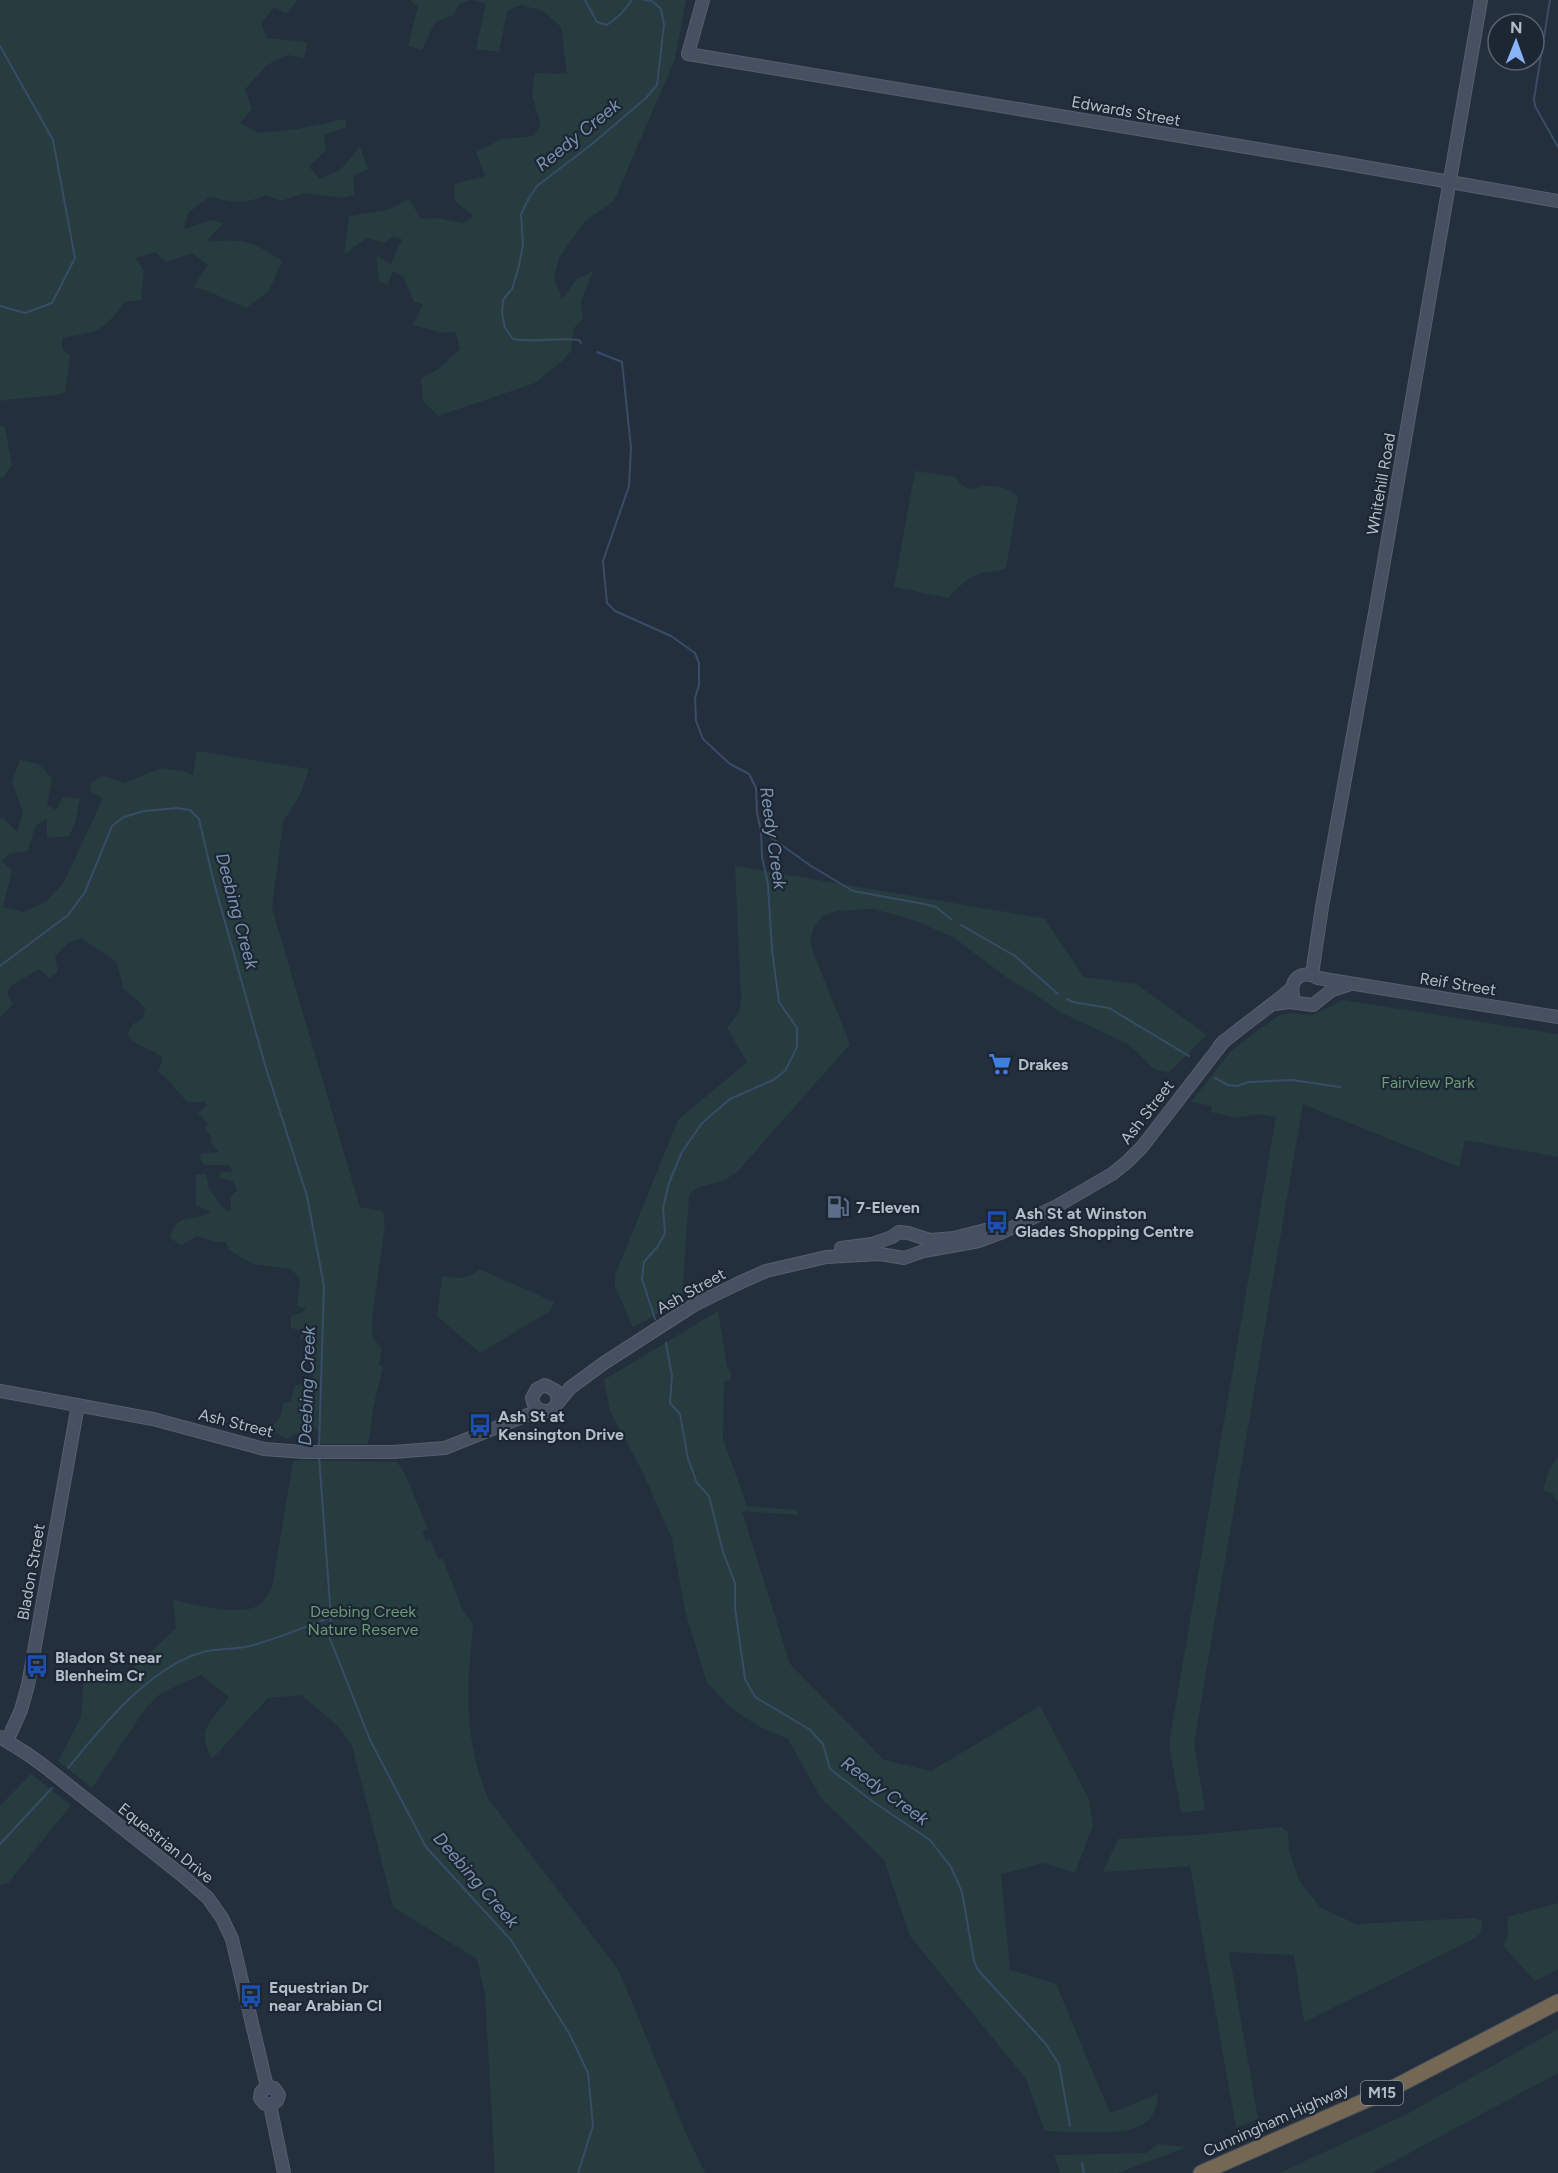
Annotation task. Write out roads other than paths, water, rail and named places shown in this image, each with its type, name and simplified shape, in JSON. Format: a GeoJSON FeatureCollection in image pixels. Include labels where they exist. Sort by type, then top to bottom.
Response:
{"type":"FeatureCollection","features":[{"type":"Feature","properties":{"kind":"highway","name":"Cunningham Highway"},"geometry":{"type":"LineString","coordinates":[[1201,2173],[1387,2091],[1558,2002]]}},
{"type":"Feature","properties":{"kind":"main road","name":"Edwards Street"},"geometry":{"type":"LineString","coordinates":[[703,0],[688,54],[1558,201]]}},
{"type":"Feature","properties":{"kind":"main road","name":"Whitehill Road"},"geometry":{"type":"LineString","coordinates":[[1315,976],[1322,907],[1350,760],[1481,0]]}},
{"type":"Feature","properties":{"kind":"main road"},"geometry":{"type":"LineString","coordinates":[[1299,1003],[1293,997],[1292,988],[1298,976],[1315,976],[1323,986],[1320,1000]]}},
{"type":"Feature","properties":{"kind":"main road","name":"Reif Street"},"geometry":{"type":"LineString","coordinates":[[1315,976],[1558,1017]]}},
{"type":"Feature","properties":{"kind":"main road"},"geometry":{"type":"LineString","coordinates":[[1275,1004],[1289,1002],[1312,1005],[1332,990],[1352,984]]}},
{"type":"Feature","properties":{"kind":"main road","name":"Ash Street"},"geometry":{"type":"LineString","coordinates":[[911,1255],[979,1241],[1003,1233],[1084,1190],[1131,1148],[1224,1041],[1275,1004],[1292,988]]}},
{"type":"Feature","properties":{"kind":"main road","name":"Ash Street"},"geometry":{"type":"LineString","coordinates":[[911,1235],[930,1240],[954,1239],[1025,1221]]}},
{"type":"Feature","properties":{"kind":"main road"},"geometry":{"type":"LineString","coordinates":[[899,1232],[911,1235],[916,1243],[911,1255],[904,1258],[895,1256],[890,1249],[892,1237],[899,1232]]}},
{"type":"Feature","properties":{"kind":"main road","name":"Ash Street"},"geometry":{"type":"LineString","coordinates":[[558,1401],[570,1388],[604,1363],[694,1305],[784,1260],[811,1252],[872,1244],[892,1237]]}},
{"type":"Feature","properties":{"kind":"main road","name":"Ash Street"},"geometry":{"type":"LineString","coordinates":[[766,1271],[826,1257],[895,1256]]}},
{"type":"Feature","properties":{"kind":"main road","name":"Ash Street"},"geometry":{"type":"LineString","coordinates":[[552,1387],[604,1363]]}},
{"type":"Feature","properties":{"kind":"main road"},"geometry":{"type":"LineString","coordinates":[[541,1386],[552,1387],[556,1390],[558,1401],[552,1410],[540,1410],[532,1398],[534,1392],[541,1386]]}},
{"type":"Feature","properties":{"kind":"main road","name":"Ash Street"},"geometry":{"type":"LineString","coordinates":[[0,1391],[153,1419],[264,1449],[304,1452],[393,1452],[445,1448],[540,1410]]}},
{"type":"Feature","properties":{"kind":"main road","name":"Ash Street"},"geometry":{"type":"LineString","coordinates":[[500,1427],[532,1398]]}},
{"type":"Feature","properties":{"kind":"main road","name":"Bladon Street"},"geometry":{"type":"LineString","coordinates":[[3,1739],[16,1724],[27,1691],[78,1406]]}},
{"type":"Feature","properties":{"kind":"main road","name":"Equestrian Drive"},"geometry":{"type":"LineString","coordinates":[[3,1739],[63,1781],[183,1876],[208,1899],[222,1918],[232,1939],[267,2087],[262,2090],[260,2098],[265,2104],[270,2105],[284,2173]]}},
{"type":"Feature","properties":{"kind":"waterway","name":"Reedy Creek"},"geometry":{"type":"LineString","coordinates":[[585,0],[597,22],[607,25],[621,14],[632,0]]}},
{"type":"Feature","properties":{"kind":"waterway","name":"Reedy Creek"},"geometry":{"type":"LineString","coordinates":[[581,343],[579,340],[571,339],[513,339],[505,328],[502,313],[503,300],[512,289],[519,266],[523,244],[521,214],[537,186],[592,144],[646,98],[657,85],[664,25],[661,9],[652,1],[644,0]]}},
{"type":"Feature","properties":{"kind":"waterway"},"geometry":{"type":"LineString","coordinates":[[1550,0],[1534,99],[1535,106],[1558,147]]}},
{"type":"Feature","properties":{"kind":"waterway","name":"Deebing Creek"},"geometry":{"type":"LineString","coordinates":[[0,46],[53,140],[75,258],[52,303],[25,313],[0,306]]}},
{"type":"Feature","properties":{"kind":"waterway","name":"Reedy Creek"},"geometry":{"type":"LineString","coordinates":[[597,352],[622,362],[631,448],[629,486],[603,561],[607,603],[615,611],[671,636],[695,653],[699,663],[699,685],[695,698],[696,721],[703,739],[730,764],[749,774],[756,788],[779,1002],[797,1028],[797,1047],[785,1071],[773,1080],[730,1099],[702,1123],[682,1152],[669,1183],[663,1208],[665,1233],[658,1246],[644,1262],[642,1279],[655,1319]]}},
{"type":"Feature","properties":{"kind":"waterway","name":"Deebing Creek"},"geometry":{"type":"LineString","coordinates":[[0,966],[68,915],[85,892],[112,826],[124,817],[144,811],[177,808],[190,810],[199,819],[213,879],[265,1065],[307,1196],[324,1286],[319,1447]]}},
{"type":"Feature","properties":{"kind":"waterway"},"geometry":{"type":"LineString","coordinates":[[762,831],[811,866],[853,891],[936,907],[951,919]]}},
{"type":"Feature","properties":{"kind":"waterway"},"geometry":{"type":"LineString","coordinates":[[961,925],[1015,956],[1058,994]]}},
{"type":"Feature","properties":{"kind":"waterway"},"geometry":{"type":"LineString","coordinates":[[1067,999],[1109,1008],[1189,1056]]}},
{"type":"Feature","properties":{"kind":"waterway"},"geometry":{"type":"LineString","coordinates":[[1215,1078],[1228,1085],[1237,1086],[1249,1082],[1292,1080],[1340,1087]]}},
{"type":"Feature","properties":{"kind":"waterway","name":"Reedy Creek"},"geometry":{"type":"LineString","coordinates":[[666,1343],[672,1376],[670,1403],[680,1414],[688,1459],[697,1483],[709,1496],[723,1552],[735,1583],[735,1608],[745,1679],[755,1697],[809,1729],[823,1744],[830,1769],[930,1840],[951,1867],[962,1892],[974,1961],[978,1970],[1045,2043],[1059,2064],[1070,2126]]}},
{"type":"Feature","properties":{"kind":"waterway","name":"Deebing Creek"},"geometry":{"type":"LineString","coordinates":[[319,1456],[331,1617],[329,1636],[370,1740],[426,1847],[511,1940],[570,2035],[588,2073],[593,2126],[578,2173]]}},
{"type":"Feature","properties":{"kind":"waterway"},"geometry":{"type":"LineString","coordinates":[[68,1768],[112,1716],[147,1683],[166,1669],[186,1658],[207,1651],[247,1647],[331,1617]]}},
{"type":"Feature","properties":{"kind":"waterway"},"geometry":{"type":"LineString","coordinates":[[0,1844],[52,1788]]}},
{"type":"Feature","properties":{"kind":"waterway","name":"Reedy Creek"},"geometry":{"type":"LineString","coordinates":[[1082,2163],[1084,2173]]}},
{"type":"Feature","properties":{"kind":"place","name":"Drakes"},"geometry":{"type":"Point","coordinates":[1000,1064]}},
{"type":"Feature","properties":{"kind":"place","name":"7-Eleven"},"geometry":{"type":"Point","coordinates":[838,1207]}},
{"type":"Feature","properties":{"kind":"place","name":"Ash St at Winston Glades Shopping Centre"},"geometry":{"type":"Point","coordinates":[997,1222]}},
{"type":"Feature","properties":{"kind":"place","name":"Ash St at Kensington Drive"},"geometry":{"type":"Point","coordinates":[480,1425]}},
{"type":"Feature","properties":{"kind":"place","name":"Bladon St near Blenheim Cr"},"geometry":{"type":"Point","coordinates":[37,1666]}},
{"type":"Feature","properties":{"kind":"place","name":"Equestrian Dr near Arabian Cl"},"geometry":{"type":"Point","coordinates":[251,1996]}},
{"type":"Feature","properties":{"kind":"park label","name":"Fairview Park"},"geometry":{"type":"Point","coordinates":[1428,1082]}},
{"type":"Feature","properties":{"kind":"park label","name":"Deebing Creek Nature Reserve"},"geometry":{"type":"Point","coordinates":[363,1620]}}]}
